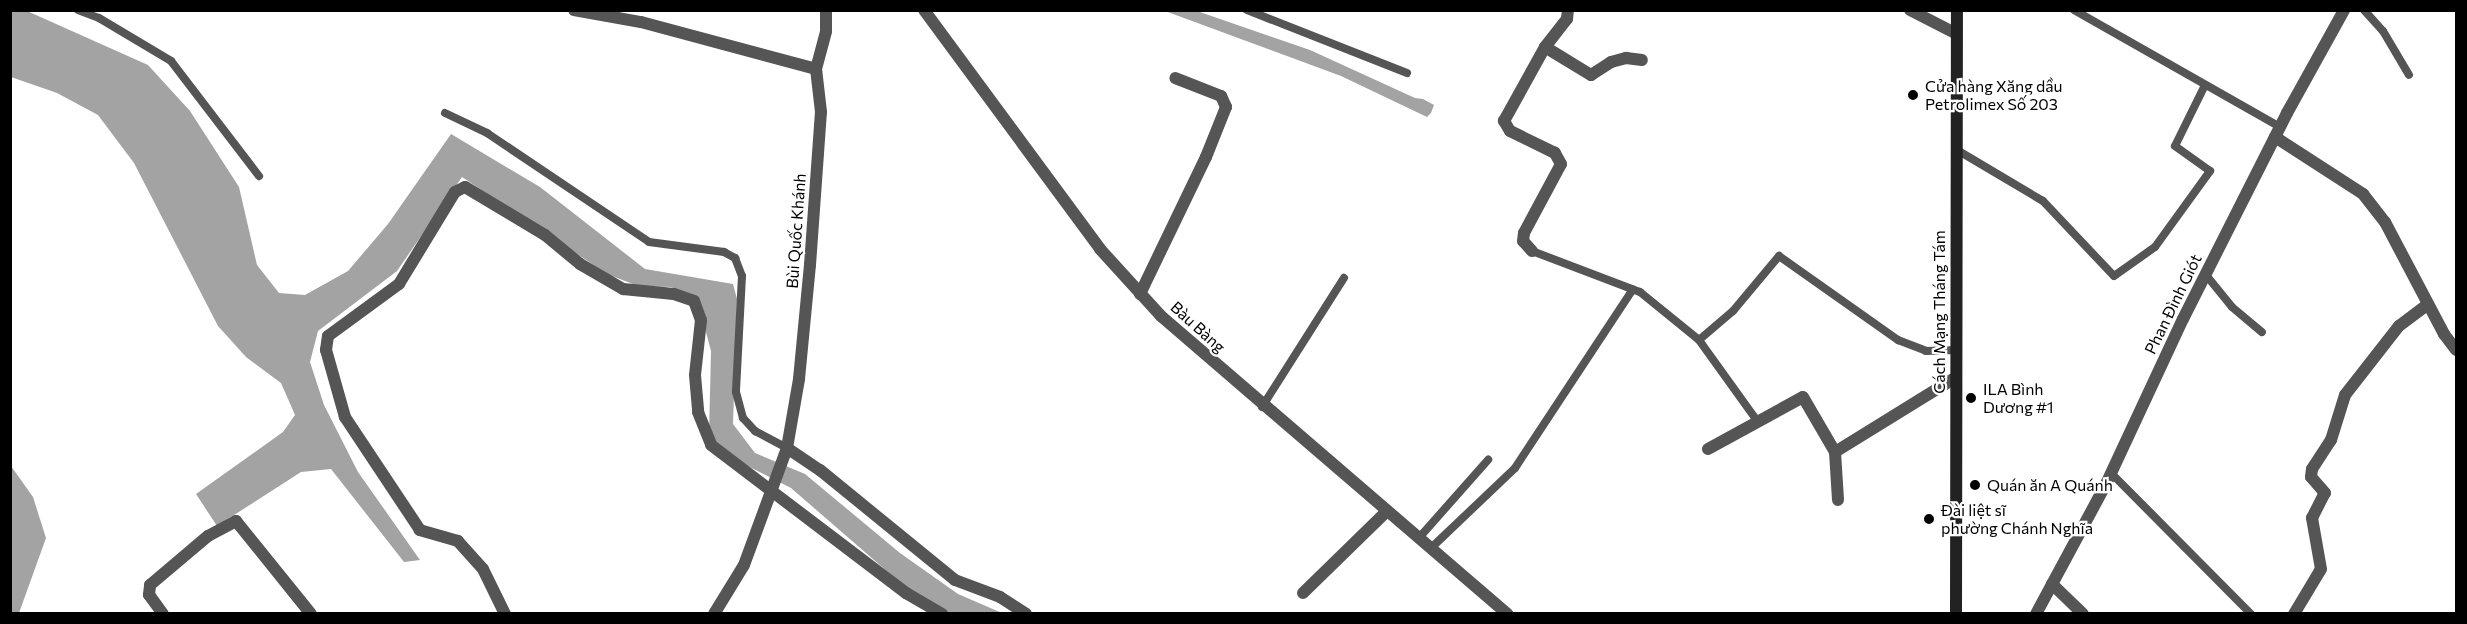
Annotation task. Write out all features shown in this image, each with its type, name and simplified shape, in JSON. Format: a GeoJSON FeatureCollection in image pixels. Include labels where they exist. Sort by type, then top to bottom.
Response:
{"type":"FeatureCollection","features":[{"type":"Feature","properties":{"kind":"main road","name":"Cách Mạng Tháng Tám"},"geometry":{"type":"LineString","coordinates":[[1956,614],[1955,33],[1958,10]]}},
{"type":"Feature","properties":{"kind":"street"},"geometry":{"type":"LineString","coordinates":[[574,10],[653,25],[816,69]]}},
{"type":"Feature","properties":{"kind":"street","name":"Bùi Quốc Khánh"},"geometry":{"type":"LineString","coordinates":[[770,487],[786,451],[800,379],[821,112],[816,69],[826,30],[826,10]]}},
{"type":"Feature","properties":{"kind":"street","name":"Bàu Bàng"},"geometry":{"type":"LineString","coordinates":[[924,10],[1100,249],[1140,294],[1262,407],[1507,614]]}},
{"type":"Feature","properties":{"kind":"street"},"geometry":{"type":"LineString","coordinates":[[1532,251],[1522,241],[1524,233],[1560,164],[1555,153],[1510,131],[1504,121],[1545,47],[1567,19],[1568,10]]}},
{"type":"Feature","properties":{"kind":"street"},"geometry":{"type":"LineString","coordinates":[[1910,10],[1955,33]]}},
{"type":"Feature","properties":{"kind":"street","name":"Phan Đình Giót"},"geometry":{"type":"LineString","coordinates":[[2036,614],[2111,473],[2277,132],[2344,10]]}},
{"type":"Feature","properties":{"kind":"street"},"geometry":{"type":"LineString","coordinates":[[1545,47],[1591,75],[1611,62],[1626,58],[1642,60]]}},
{"type":"Feature","properties":{"kind":"street"},"geometry":{"type":"LineString","coordinates":[[1140,294],[1206,157],[1226,107],[1221,96],[1174,78]]}},
{"type":"Feature","properties":{"kind":"street"},"geometry":{"type":"LineString","coordinates":[[2277,132],[2363,194],[2385,222],[2428,304],[2457,351]]}},
{"type":"Feature","properties":{"kind":"street"},"geometry":{"type":"LineString","coordinates":[[505,614],[483,569],[458,541],[420,530],[345,417],[326,350],[328,336],[399,284],[460,188],[473,190],[623,289],[674,294],[694,301],[701,320],[695,375],[702,428],[711,445],[923,603],[942,614]]}},
{"type":"Feature","properties":{"kind":"street"},"geometry":{"type":"LineString","coordinates":[[2294,614],[2321,569],[2312,518],[2325,493],[2312,477],[2312,469],[2331,440],[2345,394],[2399,326],[2428,304]]}},
{"type":"Feature","properties":{"kind":"street"},"geometry":{"type":"LineString","coordinates":[[1835,452],[1955,378]]}},
{"type":"Feature","properties":{"kind":"street"},"geometry":{"type":"LineString","coordinates":[[1708,449],[1803,397],[1835,452],[1838,500]]}},
{"type":"Feature","properties":{"kind":"street"},"geometry":{"type":"LineString","coordinates":[[786,451],[820,470],[955,580],[1000,597],[1026,614]]}},
{"type":"Feature","properties":{"kind":"street"},"geometry":{"type":"LineString","coordinates":[[714,614],[744,565],[770,487]]}},
{"type":"Feature","properties":{"kind":"street"},"geometry":{"type":"LineString","coordinates":[[1303,593],[1386,512]]}},
{"type":"Feature","properties":{"kind":"street"},"geometry":{"type":"LineString","coordinates":[[163,614],[149,595],[150,585],[208,536],[236,520],[312,614]]}},
{"type":"Feature","properties":{"kind":"street"},"geometry":{"type":"LineString","coordinates":[[2052,584],[2083,614]]}},
{"type":"Feature","properties":{"kind":"street"},"geometry":{"type":"LineString","coordinates":[[915,614],[923,603]]}},
{"type":"Feature","properties":{"kind":"lane"},"geometry":{"type":"LineString","coordinates":[[78,10],[99,18],[171,61],[259,176]]}},
{"type":"Feature","properties":{"kind":"lane"},"geometry":{"type":"LineString","coordinates":[[1247,10],[1407,73]]}},
{"type":"Feature","properties":{"kind":"lane"},"geometry":{"type":"LineString","coordinates":[[2074,10],[2205,85],[2277,132]]}},
{"type":"Feature","properties":{"kind":"lane"},"geometry":{"type":"LineString","coordinates":[[2364,10],[2383,31],[2409,75]]}},
{"type":"Feature","properties":{"kind":"lane"},"geometry":{"type":"LineString","coordinates":[[1957,150],[2043,201],[2114,276],[2155,247],[2210,171],[2175,146],[2205,85]]}},
{"type":"Feature","properties":{"kind":"lane"},"geometry":{"type":"LineString","coordinates":[[445,113],[487,133],[649,242],[724,252],[735,258],[742,276],[736,392],[743,418],[755,430],[786,451]]}},
{"type":"Feature","properties":{"kind":"lane"},"geometry":{"type":"LineString","coordinates":[[1532,251],[1633,289],[1699,340],[1758,422]]}},
{"type":"Feature","properties":{"kind":"lane"},"geometry":{"type":"LineString","coordinates":[[1699,340],[1733,311],[1779,256],[1898,340],[1926,351],[1956,350]]}},
{"type":"Feature","properties":{"kind":"lane"},"geometry":{"type":"LineString","coordinates":[[2206,275],[2232,307],[2262,332]]}},
{"type":"Feature","properties":{"kind":"lane"},"geometry":{"type":"LineString","coordinates":[[1262,407],[1344,278]]}},
{"type":"Feature","properties":{"kind":"lane"},"geometry":{"type":"LineString","coordinates":[[1430,549],[1515,468],[1633,289]]}},
{"type":"Feature","properties":{"kind":"lane"},"geometry":{"type":"LineString","coordinates":[[1418,538],[1488,460]]}},
{"type":"Feature","properties":{"kind":"lane"},"geometry":{"type":"LineString","coordinates":[[2111,473],[2252,614]]}},
{"type":"Feature","properties":{"kind":"shaded area"},"geometry":{"type":"Polygon","coordinates":[[[11,11],[27,11],[148,65],[190,111],[239,187],[257,265],[279,293],[305,295],[348,271],[388,224],[451,134],[540,187],[645,269],[733,284],[737,299],[733,424],[755,453],[805,474],[900,553],[958,594],[1002,613],[949,613],[911,592],[791,488],[730,457],[709,436],[711,351],[697,298],[671,287],[638,286],[607,274],[462,177],[397,271],[318,331],[310,362],[324,405],[358,472],[420,560],[404,562],[331,469],[301,472],[217,526],[196,494],[283,432],[295,415],[281,383],[246,357],[218,326],[134,163],[98,115],[57,93],[11,77],[11,11]]]}},
{"type":"Feature","properties":{"kind":"shaded area"},"geometry":{"type":"Polygon","coordinates":[[[1165,11],[1197,11],[1310,50],[1434,105],[1427,117],[1341,76],[1165,11]]]}},
{"type":"Feature","properties":{"kind":"shaded area"},"geometry":{"type":"Polygon","coordinates":[[[11,466],[33,497],[46,538],[19,613],[11,613],[11,466]]]}},
{"type":"Feature","properties":{"kind":"place","name":"Cửa hàng Xăng dầu Petrolimex Số 203"},"geometry":{"type":"Point","coordinates":[1913,95]}},
{"type":"Feature","properties":{"kind":"place","name":"ILA Bình Dương #1"},"geometry":{"type":"Point","coordinates":[1971,398]}},
{"type":"Feature","properties":{"kind":"place","name":"Quán ăn A Quánh"},"geometry":{"type":"Point","coordinates":[1975,485]}},
{"type":"Feature","properties":{"kind":"place","name":"Đài liệt sĩ phường Chánh Nghĩa"},"geometry":{"type":"Point","coordinates":[1929,519]}}]}
